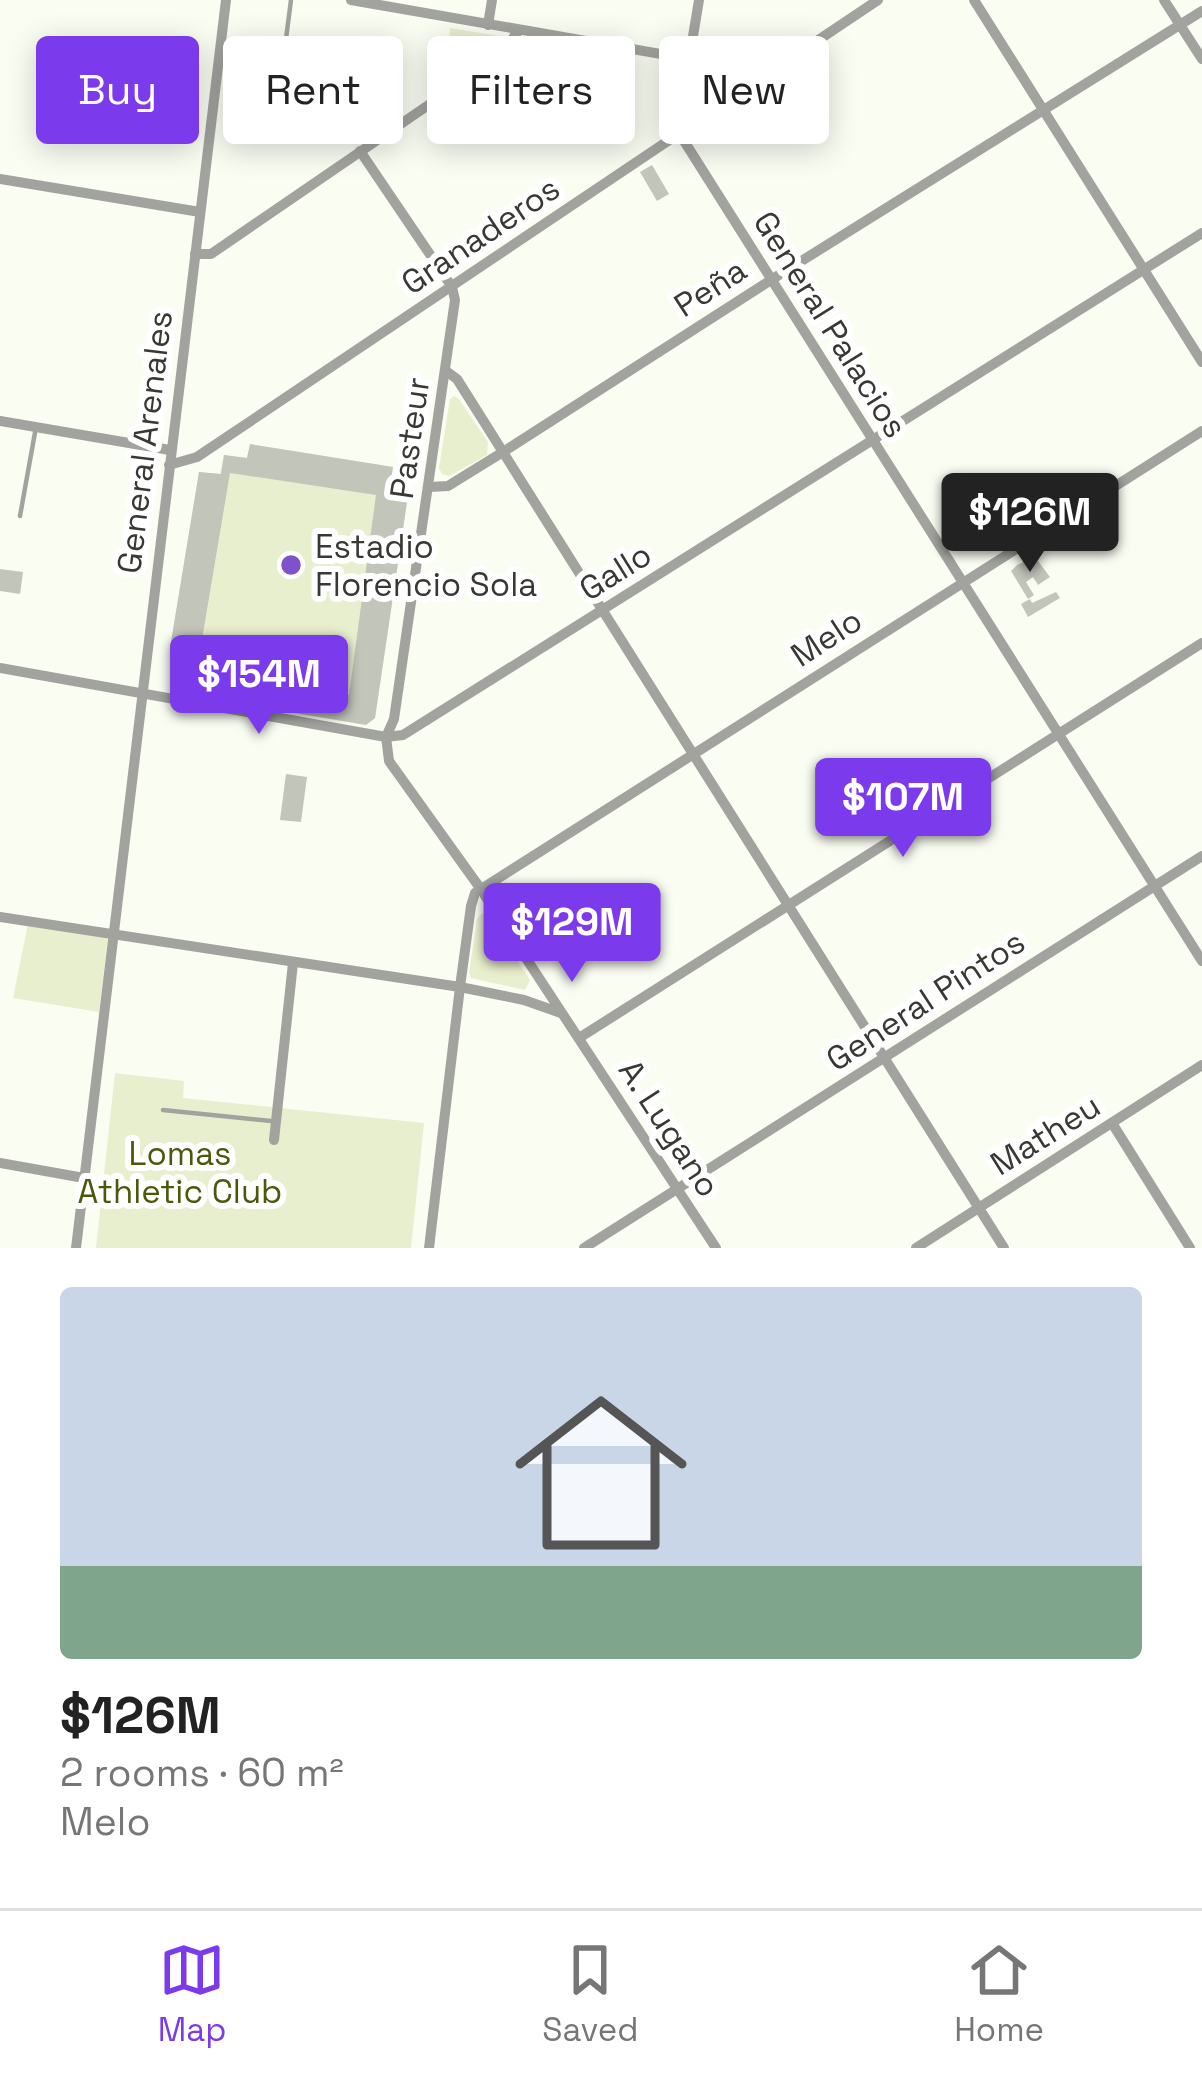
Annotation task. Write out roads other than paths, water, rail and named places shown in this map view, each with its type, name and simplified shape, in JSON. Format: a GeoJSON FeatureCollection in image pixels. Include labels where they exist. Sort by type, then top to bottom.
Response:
{"type":"FeatureCollection","features":[{"type":"Feature","properties":{"kind":"street","name":"General Arenales"},"geometry":{"type":"LineString","coordinates":[[76,1248],[226,0]]}},
{"type":"Feature","properties":{"kind":"street"},"geometry":{"type":"LineString","coordinates":[[351,0],[659,53]]}},
{"type":"Feature","properties":{"kind":"street"},"geometry":{"type":"LineString","coordinates":[[488,25],[492,0]]}},
{"type":"Feature","properties":{"kind":"street"},"geometry":{"type":"LineString","coordinates":[[693,36],[699,0]]}},
{"type":"Feature","properties":{"kind":"street","name":"Granaderos"},"geometry":{"type":"LineString","coordinates":[[825,36],[878,0]]}},
{"type":"Feature","properties":{"kind":"street"},"geometry":{"type":"LineString","coordinates":[[974,0],[1202,362]]}},
{"type":"Feature","properties":{"kind":"street"},"geometry":{"type":"LineString","coordinates":[[1164,0],[1202,59]]}},
{"type":"Feature","properties":{"kind":"street","name":"Peña"},"geometry":{"type":"LineString","coordinates":[[429,488],[448,486],[1202,11]]}},
{"type":"Feature","properties":{"kind":"street"},"geometry":{"type":"LineString","coordinates":[[194,254],[211,254],[500,56],[519,30]]}},
{"type":"Feature","properties":{"kind":"street","name":"Granaderos"},"geometry":{"type":"LineString","coordinates":[[169,465],[196,458],[663,144]]}},
{"type":"Feature","properties":{"kind":"street","name":"General Palacios"},"geometry":{"type":"LineString","coordinates":[[686,144],[1202,962]]}},
{"type":"Feature","properties":{"kind":"street"},"geometry":{"type":"LineString","coordinates":[[360,151],[452,287]]}},
{"type":"Feature","properties":{"kind":"street"},"geometry":{"type":"LineString","coordinates":[[0,178],[200,212]]}},
{"type":"Feature","properties":{"kind":"street","name":"Gallo"},"geometry":{"type":"LineString","coordinates":[[386,737],[412,731],[1202,233]]}},
{"type":"Feature","properties":{"kind":"street","name":"Pasteur"},"geometry":{"type":"LineString","coordinates":[[386,737],[394,719],[429,488],[455,300],[452,287]]}},
{"type":"Feature","properties":{"kind":"street"},"geometry":{"type":"LineString","coordinates":[[446,370],[457,379],[1004,1248]]}},
{"type":"Feature","properties":{"kind":"street"},"geometry":{"type":"LineString","coordinates":[[0,421],[170,450]]}},
{"type":"Feature","properties":{"kind":"street","name":"Melo"},"geometry":{"type":"LineString","coordinates":[[480,888],[1202,431]]}},
{"type":"Feature","properties":{"kind":"street"},"geometry":{"type":"LineString","coordinates":[[578,1038],[1202,643]]}},
{"type":"Feature","properties":{"kind":"street"},"geometry":{"type":"LineString","coordinates":[[0,668],[386,737]]}},
{"type":"Feature","properties":{"kind":"street","name":"A. Lugano"},"geometry":{"type":"LineString","coordinates":[[386,737],[389,761],[480,888],[716,1248]]}},
{"type":"Feature","properties":{"kind":"street","name":"General Pintos"},"geometry":{"type":"LineString","coordinates":[[584,1248],[1202,856]]}},
{"type":"Feature","properties":{"kind":"street"},"geometry":{"type":"LineString","coordinates":[[429,1248],[471,906],[480,888]]}},
{"type":"Feature","properties":{"kind":"street"},"geometry":{"type":"LineString","coordinates":[[0,916],[460,987],[524,1000],[564,1015]]}},
{"type":"Feature","properties":{"kind":"street"},"geometry":{"type":"LineString","coordinates":[[274,1140],[293,963]]}},
{"type":"Feature","properties":{"kind":"street","name":"Matheu"},"geometry":{"type":"LineString","coordinates":[[916,1248],[1202,1065]]}},
{"type":"Feature","properties":{"kind":"street"},"geometry":{"type":"LineString","coordinates":[[1112,1124],[1190,1248]]}},
{"type":"Feature","properties":{"kind":"street"},"geometry":{"type":"LineString","coordinates":[[0,1163],[84,1178]]}},
{"type":"Feature","properties":{"kind":"lane"},"geometry":{"type":"LineString","coordinates":[[286,36],[291,0]]}},
{"type":"Feature","properties":{"kind":"lane"},"geometry":{"type":"LineString","coordinates":[[20,516],[35,427]]}},
{"type":"Feature","properties":{"kind":"lane"},"geometry":{"type":"LineString","coordinates":[[164,1110],[276,1122]]}},
{"type":"Feature","properties":{"kind":"place","name":"Estadio Florencio Sola"},"geometry":{"type":"Point","coordinates":[291,565]}},
{"type":"Feature","properties":{"kind":"park label","name":"Lomas Athletic Club"},"geometry":{"type":"Point","coordinates":[180,1172]}}]}
